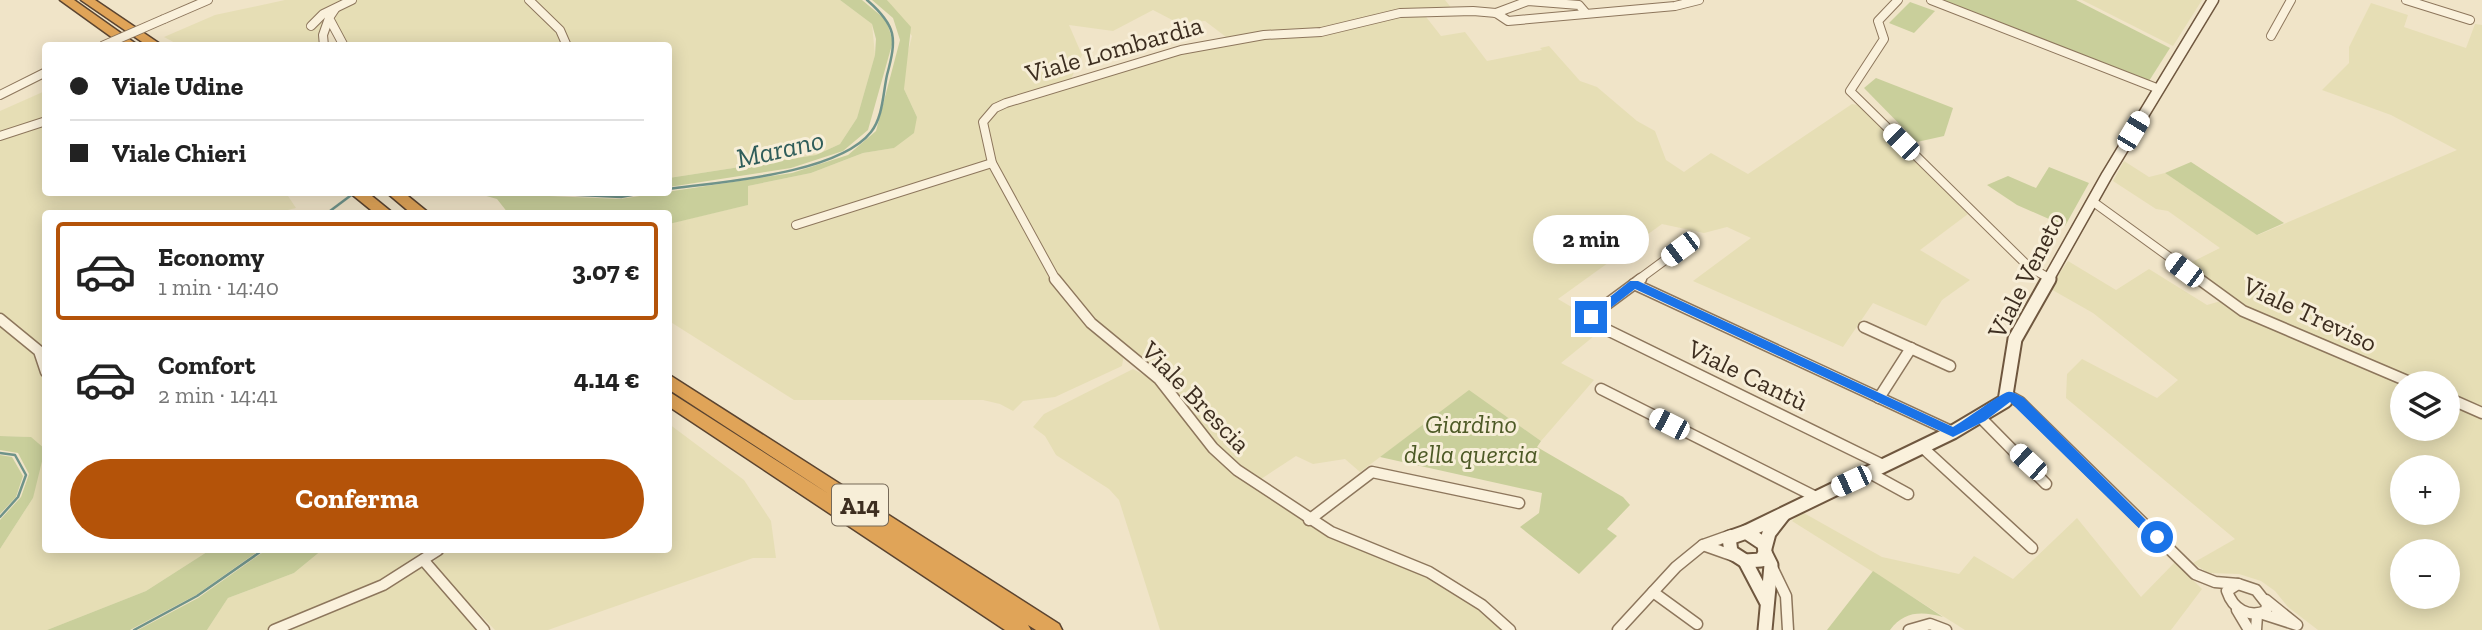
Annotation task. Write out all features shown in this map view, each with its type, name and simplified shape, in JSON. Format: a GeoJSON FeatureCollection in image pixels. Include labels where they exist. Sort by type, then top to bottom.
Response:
{"type":"FeatureCollection","features":[{"type":"Feature","properties":{"kind":"highway"},"geometry":{"type":"LineString","coordinates":[[65,0],[127,42]]}},
{"type":"Feature","properties":{"kind":"highway"},"geometry":{"type":"LineString","coordinates":[[87,0],[151,42]]}},
{"type":"Feature","properties":{"kind":"highway"},"geometry":{"type":"LineString","coordinates":[[360,196],[381,210]]}},
{"type":"Feature","properties":{"kind":"highway"},"geometry":{"type":"LineString","coordinates":[[398,196],[418,210]]}},
{"type":"Feature","properties":{"kind":"highway","name":"A14"},"geometry":{"type":"LineString","coordinates":[[672,383],[1052,630]]}},
{"type":"Feature","properties":{"kind":"highway","name":"A14"},"geometry":{"type":"LineString","coordinates":[[672,400],[1021,630]]}},
{"type":"Feature","properties":{"kind":"main road","name":"Viale Veneto"},"geometry":{"type":"LineString","coordinates":[[2009,396],[2008,368],[2015,339],[2092,201],[2213,0]]}},
{"type":"Feature","properties":{"kind":"main road"},"geometry":{"type":"LineString","coordinates":[[1766,601],[1744,562],[1728,547],[1739,533],[1981,418],[2009,396]]}},
{"type":"Feature","properties":{"kind":"main road"},"geometry":{"type":"LineString","coordinates":[[1765,630],[1769,533],[1785,512]]}},
{"type":"Feature","properties":{"kind":"main road"},"geometry":{"type":"LineString","coordinates":[[1739,533],[1758,538],[1768,561]]}},
{"type":"Feature","properties":{"kind":"main road"},"geometry":{"type":"LineString","coordinates":[[1744,562],[1768,561]]}},
{"type":"Feature","properties":{"kind":"main road"},"geometry":{"type":"LineString","coordinates":[[1744,562],[1768,561]]}},
{"type":"Feature","properties":{"kind":"street"},"geometry":{"type":"LineString","coordinates":[[111,42],[208,0]]}},
{"type":"Feature","properties":{"kind":"street"},"geometry":{"type":"LineString","coordinates":[[311,26],[320,16],[352,0]]}},
{"type":"Feature","properties":{"kind":"street"},"geometry":{"type":"LineString","coordinates":[[529,0],[560,30],[565,42]]}},
{"type":"Feature","properties":{"kind":"street","name":"Viale Lombardia"},"geometry":{"type":"LineString","coordinates":[[995,108],[1181,50],[1264,35],[1321,32],[1400,13],[1496,13],[1536,0],[1579,5],[1585,12]]}},
{"type":"Feature","properties":{"kind":"street","name":"Viale Lombardia"},"geometry":{"type":"LineString","coordinates":[[1496,13],[1508,21],[1675,6],[1699,0]]}},
{"type":"Feature","properties":{"kind":"street"},"geometry":{"type":"LineString","coordinates":[[1898,0],[1878,21],[1884,39],[1850,91],[2029,267],[2049,278]]}},
{"type":"Feature","properties":{"kind":"street"},"geometry":{"type":"LineString","coordinates":[[1931,0],[2159,89]]}},
{"type":"Feature","properties":{"kind":"street"},"geometry":{"type":"LineString","coordinates":[[2271,36],[2291,0]]}},
{"type":"Feature","properties":{"kind":"street"},"geometry":{"type":"LineString","coordinates":[[2406,0],[2470,20]]}},
{"type":"Feature","properties":{"kind":"street"},"geometry":{"type":"LineString","coordinates":[[324,42],[323,35],[336,7]]}},
{"type":"Feature","properties":{"kind":"street"},"geometry":{"type":"LineString","coordinates":[[330,18],[341,42]]}},
{"type":"Feature","properties":{"kind":"street"},"geometry":{"type":"LineString","coordinates":[[0,95],[42,74]]}},
{"type":"Feature","properties":{"kind":"street","name":"Viale Brescia"},"geometry":{"type":"LineString","coordinates":[[995,108],[983,122],[992,163],[1022,221],[1070,300],[1091,323],[1159,379],[1213,448],[1229,463],[1309,520],[1331,533],[1429,572],[1482,605],[1510,630]]}},
{"type":"Feature","properties":{"kind":"street"},"geometry":{"type":"LineString","coordinates":[[0,136],[42,122]]}},
{"type":"Feature","properties":{"kind":"street"},"geometry":{"type":"LineString","coordinates":[[796,225],[992,163]]}},
{"type":"Feature","properties":{"kind":"street","name":"Viale Treviso"},"geometry":{"type":"LineString","coordinates":[[2092,201],[2243,311],[2390,374]]}},
{"type":"Feature","properties":{"kind":"street"},"geometry":{"type":"LineString","coordinates":[[1680,249],[1634,284],[1953,432]]}},
{"type":"Feature","properties":{"kind":"street","name":"Viale Cantù"},"geometry":{"type":"LineString","coordinates":[[1634,284],[1595,313],[1591,317],[1593,323],[1883,465]]}},
{"type":"Feature","properties":{"kind":"street"},"geometry":{"type":"LineString","coordinates":[[0,319],[39,351],[42,360]]}},
{"type":"Feature","properties":{"kind":"street"},"geometry":{"type":"LineString","coordinates":[[1864,327],[1950,366]]}},
{"type":"Feature","properties":{"kind":"street"},"geometry":{"type":"LineString","coordinates":[[1879,398],[1911,348]]}},
{"type":"Feature","properties":{"kind":"street"},"geometry":{"type":"LineString","coordinates":[[1601,389],[1816,497]]}},
{"type":"Feature","properties":{"kind":"street"},"geometry":{"type":"LineString","coordinates":[[2009,396],[2020,402],[2196,574],[2216,582],[2250,587],[2301,627]]}},
{"type":"Feature","properties":{"kind":"street"},"geometry":{"type":"LineString","coordinates":[[2460,403],[2482,413]]}},
{"type":"Feature","properties":{"kind":"street"},"geometry":{"type":"LineString","coordinates":[[1981,418],[2046,484]]}},
{"type":"Feature","properties":{"kind":"street"},"geometry":{"type":"LineString","coordinates":[[1922,447],[2032,548]]}},
{"type":"Feature","properties":{"kind":"street"},"geometry":{"type":"LineString","coordinates":[[1309,520],[1372,472],[1518,503]]}},
{"type":"Feature","properties":{"kind":"street"},"geometry":{"type":"LineString","coordinates":[[1868,472],[1908,494]]}},
{"type":"Feature","properties":{"kind":"street"},"geometry":{"type":"LineString","coordinates":[[1618,630],[1690,554],[1703,545],[1739,533]]}},
{"type":"Feature","properties":{"kind":"street"},"geometry":{"type":"LineString","coordinates":[[1703,545],[1744,562]]}},
{"type":"Feature","properties":{"kind":"street"},"geometry":{"type":"LineString","coordinates":[[274,630],[425,562],[435,553]]}},
{"type":"Feature","properties":{"kind":"street"},"geometry":{"type":"LineString","coordinates":[[1768,561],[1784,589],[1788,630]]}},
{"type":"Feature","properties":{"kind":"street"},"geometry":{"type":"LineString","coordinates":[[425,562],[484,630]]}},
{"type":"Feature","properties":{"kind":"street"},"geometry":{"type":"LineString","coordinates":[[2238,584],[2227,591],[2249,630]]}},
{"type":"Feature","properties":{"kind":"street"},"geometry":{"type":"LineString","coordinates":[[1653,592],[1697,624]]}},
{"type":"Feature","properties":{"kind":"street"},"geometry":{"type":"LineString","coordinates":[[2256,630],[2260,614],[2267,608],[2265,599]]}},
{"type":"Feature","properties":{"kind":"street"},"geometry":{"type":"LineString","coordinates":[[2234,605],[2301,627]]}},
{"type":"Feature","properties":{"kind":"street"},"geometry":{"type":"LineString","coordinates":[[1909,630],[1930,624],[1945,630]]}},
{"type":"Feature","properties":{"kind":"shaded area"},"geometry":{"type":"Polygon","coordinates":[[[285,0],[348,0],[316,16],[307,26],[327,19],[323,42],[173,42],[164,37],[215,15],[285,0]]]}},
{"type":"Feature","properties":{"kind":"shaded area"},"geometry":{"type":"Polygon","coordinates":[[[354,0],[525,0],[557,31],[562,42],[345,42],[331,18],[337,8],[354,0]]]}},
{"type":"Feature","properties":{"kind":"shaded area"},"geometry":{"type":"Polygon","coordinates":[[[531,0],[840,0],[872,24],[875,55],[857,118],[840,144],[816,155],[672,178],[672,42],[566,42],[531,0]]]}},
{"type":"Feature","properties":{"kind":"shaded area"},"geometry":{"type":"Polygon","coordinates":[[[887,0],[1445,0],[1453,10],[1421,10],[1333,28],[1230,40],[1205,21],[1178,23],[1153,10],[1113,31],[1069,25],[1082,55],[1070,81],[1005,102],[980,122],[980,132],[990,166],[1056,287],[1088,324],[1124,354],[1122,366],[1055,397],[1023,401],[1013,411],[983,400],[794,400],[672,323],[672,223],[747,205],[748,186],[811,173],[863,153],[894,148],[917,117],[904,89],[904,67],[912,36],[887,0]]]}},
{"type":"Feature","properties":{"kind":"shaded area"},"geometry":{"type":"Polygon","coordinates":[[[2082,0],[2202,0],[2173,46],[2082,0]]]}},
{"type":"Feature","properties":{"kind":"shaded area"},"geometry":{"type":"Polygon","coordinates":[[[2371,3],[2408,15],[2404,27],[2466,48],[2475,24],[2482,25],[2482,411],[2460,401],[2460,371],[2391,371],[2246,309],[2184,266],[2220,248],[2168,211],[2156,209],[2113,181],[2124,161],[2149,177],[2165,173],[2258,235],[2457,150],[2391,115],[2322,90],[2349,63],[2349,47],[2371,3]]]}},
{"type":"Feature","properties":{"kind":"shaded area"},"geometry":{"type":"Polygon","coordinates":[[[1423,13],[1441,36],[1465,32],[1487,61],[1542,50],[1540,48],[1549,46],[1580,81],[1597,87],[1637,121],[1655,131],[1666,160],[1684,172],[1711,153],[1748,174],[1852,104],[1858,105],[1968,214],[1920,250],[1970,280],[1942,300],[1926,326],[1873,303],[1843,347],[1693,281],[1751,238],[1727,227],[1704,233],[1662,224],[1558,299],[1585,315],[1587,324],[1599,332],[1561,363],[1594,380],[1541,441],[1469,391],[1360,472],[1345,459],[1313,464],[1296,456],[1258,481],[1216,446],[1180,398],[1094,321],[1063,285],[995,162],[986,122],[997,109],[1182,51],[1423,13]]]}},
{"type":"Feature","properties":{"kind":"shaded area"},"geometry":{"type":"Polygon","coordinates":[[[42,92],[42,196],[288,196],[296,208],[42,210],[42,553],[205,553],[146,591],[47,630],[0,630],[0,549],[33,498],[31,437],[0,436],[0,111],[42,92]]]}},
{"type":"Feature","properties":{"kind":"shaded area"},"geometry":{"type":"Polygon","coordinates":[[[2068,261],[2116,290],[2149,269],[2207,305],[2221,301],[2390,377],[2390,441],[2460,441],[2460,407],[2482,417],[2482,630],[2318,630],[2288,607],[2275,591],[2261,581],[2239,574],[2208,573],[2193,563],[2235,539],[2066,398],[2067,374],[2082,359],[2157,398],[2178,380],[2093,313],[2049,288],[2068,261]]]}},
{"type":"Feature","properties":{"kind":"shaded area"},"geometry":{"type":"Polygon","coordinates":[[[1133,369],[1155,381],[1234,472],[1273,500],[1307,522],[1428,574],[1480,607],[1504,630],[1160,630],[1119,500],[1109,489],[1056,455],[1045,436],[1033,427],[1044,414],[1133,369]]]}},
{"type":"Feature","properties":{"kind":"shaded area"},"geometry":{"type":"Polygon","coordinates":[[[672,426],[744,480],[771,521],[776,558],[753,558],[548,630],[495,630],[433,563],[440,553],[672,553],[672,426]]]}},
{"type":"Feature","properties":{"kind":"shaded area"},"geometry":{"type":"Polygon","coordinates":[[[1802,512],[1882,557],[1959,574],[1974,556],[2013,579],[2077,518],[2141,597],[2175,562],[2202,589],[2171,630],[1965,630],[1792,521],[1802,512]]]}},
{"type":"Feature","properties":{"kind":"shaded area"},"geometry":{"type":"Polygon","coordinates":[[[318,553],[426,553],[379,582],[268,630],[207,630],[228,598],[294,573],[318,553]]]}},
{"type":"Feature","properties":{"kind":"shaded area"},"geometry":{"type":"Polygon","coordinates":[[[422,567],[477,630],[283,630],[383,587],[422,567]]]}},
{"type":"Feature","properties":{"kind":"green space"},"geometry":{"type":"Polygon","coordinates":[[[840,0],[862,0],[886,20],[893,41],[868,130],[843,151],[791,168],[672,187],[672,178],[816,155],[840,144],[857,118],[875,55],[876,39],[872,24],[840,0]]]}},
{"type":"Feature","properties":{"kind":"green space"},"geometry":{"type":"Polygon","coordinates":[[[872,0],[887,0],[911,27],[904,89],[917,117],[914,133],[894,148],[863,153],[811,173],[748,186],[748,205],[672,223],[672,210],[506,210],[497,199],[486,196],[620,199],[672,196],[672,191],[792,173],[848,155],[876,131],[900,40],[893,18],[872,0]]]}},
{"type":"Feature","properties":{"kind":"green space"},"geometry":{"type":"Polygon","coordinates":[[[1941,0],[2076,0],[2170,48],[2149,81],[1941,0]]]}},
{"type":"Feature","properties":{"kind":"green space"},"geometry":{"type":"Polygon","coordinates":[[[1910,2],[1935,11],[1914,33],[1889,23],[1910,2]]]}},
{"type":"Feature","properties":{"kind":"green space"},"geometry":{"type":"Polygon","coordinates":[[[1876,78],[1953,108],[1944,136],[1917,142],[1864,88],[1876,78]]]}},
{"type":"Feature","properties":{"kind":"green space"},"geometry":{"type":"Polygon","coordinates":[[[2191,162],[2284,223],[2257,235],[2165,173],[2191,162]]]}},
{"type":"Feature","properties":{"kind":"green space"},"geometry":{"type":"Polygon","coordinates":[[[2049,167],[2089,183],[2065,226],[2017,205],[1987,185],[2008,176],[2036,188],[2049,167]]]}},
{"type":"Feature","properties":{"kind":"green space","name":"Giardino della quercia"},"geometry":{"type":"Polygon","coordinates":[[[1469,390],[1541,441],[1537,447],[1623,497],[1630,505],[1607,529],[1617,536],[1579,574],[1520,527],[1539,513],[1542,493],[1380,457],[1469,390]]]}},
{"type":"Feature","properties":{"kind":"green space"},"geometry":{"type":"Polygon","coordinates":[[[0,436],[31,437],[42,446],[42,461],[33,498],[0,549],[0,520],[21,497],[29,474],[18,453],[0,450],[0,436]]]}},
{"type":"Feature","properties":{"kind":"green space"},"geometry":{"type":"Polygon","coordinates":[[[0,455],[12,457],[23,476],[16,497],[0,514],[0,455]]]}},
{"type":"Feature","properties":{"kind":"green space"},"geometry":{"type":"Polygon","coordinates":[[[205,553],[256,553],[196,595],[130,630],[47,630],[146,591],[205,553]]]}},
{"type":"Feature","properties":{"kind":"green space"},"geometry":{"type":"Polygon","coordinates":[[[262,553],[318,553],[294,573],[228,598],[207,630],[138,630],[198,598],[262,553]]]}},
{"type":"Feature","properties":{"kind":"green space"},"geometry":{"type":"Polygon","coordinates":[[[1873,571],[1943,617],[1914,614],[1901,619],[1890,630],[1827,630],[1873,571]]]}},
{"type":"Feature","properties":{"kind":"waterway","name":"Marano"},"geometry":{"type":"LineString","coordinates":[[672,188],[746,179],[806,167],[833,158],[855,146],[871,132],[880,112],[893,42],[889,25],[867,0]]}},
{"type":"Feature","properties":{"kind":"waterway","name":"Marano"},"geometry":{"type":"LineString","coordinates":[[331,210],[350,196]]}},
{"type":"Feature","properties":{"kind":"waterway","name":"Marano"},"geometry":{"type":"LineString","coordinates":[[601,196],[626,196]]}},
{"type":"Feature","properties":{"kind":"waterway","name":"Marano"},"geometry":{"type":"LineString","coordinates":[[0,453],[15,455],[26,475],[18,497],[0,517]]}},
{"type":"Feature","properties":{"kind":"waterway","name":"Marano"},"geometry":{"type":"LineString","coordinates":[[134,630],[197,596],[259,553]]}},
{"type":"Feature","properties":{"kind":"route"},"geometry":{"type":"LineString","coordinates":[[1591,317],[1634,284],[1953,432],[1981,418],[2009,396],[2020,402],[2157,537]]}}]}
